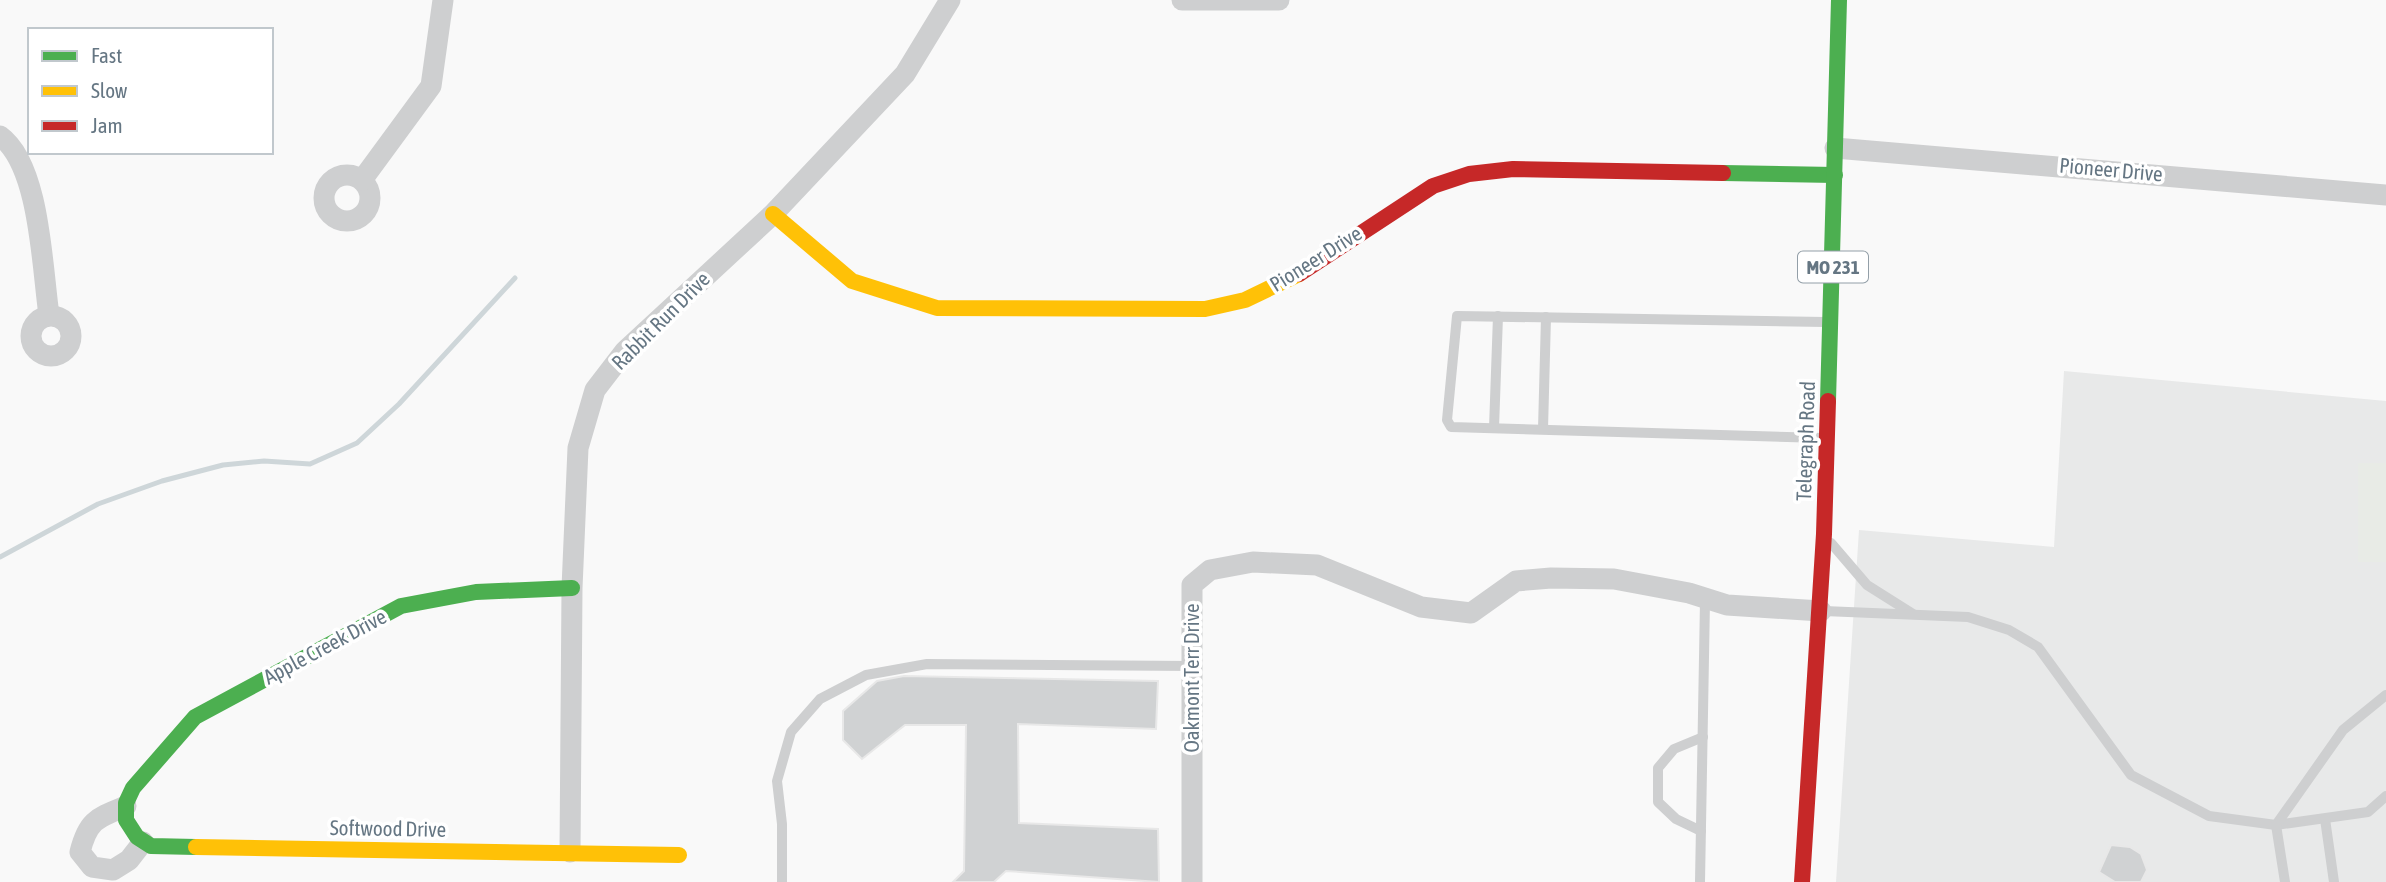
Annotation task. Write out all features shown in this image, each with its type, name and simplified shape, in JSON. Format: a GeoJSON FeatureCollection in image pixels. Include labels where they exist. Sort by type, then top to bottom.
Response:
{"type":"FeatureCollection","features":[{"type":"Feature","properties":{"kind":"street"},"geometry":{"type":"LineString","coordinates":[[362,180],[431,86],[443,0]]}},
{"type":"Feature","properties":{"kind":"street","name":"Rabbit Run Drive"},"geometry":{"type":"LineString","coordinates":[[570,852],[572,589],[578,448],[595,390],[625,351],[772,214],[905,75],[950,0]]}},
{"type":"Feature","properties":{"kind":"street"},"geometry":{"type":"LineString","coordinates":[[1182,0],[1279,0]]}},
{"type":"Feature","properties":{"kind":"street","name":"Telegraph Road"},"geometry":{"type":"LineString","coordinates":[[1802,882],[1821,611],[1839,0]]}},
{"type":"Feature","properties":{"kind":"street"},"geometry":{"type":"LineString","coordinates":[[0,136],[12,145],[30,180],[49,315]]}},
{"type":"Feature","properties":{"kind":"street","name":"Pioneer Drive"},"geometry":{"type":"LineString","coordinates":[[1835,148],[2386,195]]}},
{"type":"Feature","properties":{"kind":"street","name":"Pioneer Drive"},"geometry":{"type":"LineString","coordinates":[[772,214],[852,281],[895,297],[937,308],[1205,309],[1245,300],[1286,282],[1433,187],[1469,174],[1513,169],[1835,175]]}},
{"type":"Feature","properties":{"kind":"street","name":"Oakmont Terr Drive"},"geometry":{"type":"LineString","coordinates":[[1192,882],[1192,585],[1210,570],[1253,562],[1317,565],[1421,607],[1471,613],[1516,581],[1551,578],[1614,579],[1689,593],[1705,601],[1727,605],[1821,611]]}},
{"type":"Feature","properties":{"kind":"street","name":"Apple Creek Drive"},"geometry":{"type":"LineString","coordinates":[[126,804],[133,788],[195,717],[401,606],[476,592],[572,589]]}},
{"type":"Feature","properties":{"kind":"street"},"geometry":{"type":"LineString","coordinates":[[126,804],[126,820],[144,842],[129,860],[113,870],[92,867],[80,852],[85,830],[99,817],[126,804]]}},
{"type":"Feature","properties":{"kind":"street","name":"Softwood Drive"},"geometry":{"type":"LineString","coordinates":[[144,842],[151,846],[165,847],[679,855]]}},
{"type":"Feature","properties":{"kind":"lane"},"geometry":{"type":"LineString","coordinates":[[1828,438],[1494,428],[1451,426],[1447,421],[1454,319],[1461,315],[1831,322]]}},
{"type":"Feature","properties":{"kind":"lane"},"geometry":{"type":"LineString","coordinates":[[1494,428],[1498,316]]}},
{"type":"Feature","properties":{"kind":"lane"},"geometry":{"type":"LineString","coordinates":[[1543,429],[1546,317]]}},
{"type":"Feature","properties":{"kind":"lane"},"geometry":{"type":"LineString","coordinates":[[1824,534],[1867,585],[1916,615]]}},
{"type":"Feature","properties":{"kind":"lane"},"geometry":{"type":"LineString","coordinates":[[1700,882],[1705,601]]}},
{"type":"Feature","properties":{"kind":"lane"},"geometry":{"type":"LineString","coordinates":[[1821,611],[1968,617],[2010,630],[2038,647],[2131,775],[2209,816],[2276,825],[2368,813],[2386,796]]}},
{"type":"Feature","properties":{"kind":"lane"},"geometry":{"type":"LineString","coordinates":[[782,882],[782,824],[777,781],[791,732],[820,699],[866,675],[927,664],[1193,666]]}},
{"type":"Feature","properties":{"kind":"lane"},"geometry":{"type":"LineString","coordinates":[[2285,882],[2276,825],[2343,730],[2386,695]]}},
{"type":"Feature","properties":{"kind":"lane"},"geometry":{"type":"LineString","coordinates":[[1701,831],[1676,819],[1658,803],[1658,768],[1674,749],[1703,737]]}},
{"type":"Feature","properties":{"kind":"lane"},"geometry":{"type":"LineString","coordinates":[[2325,818],[2334,882]]}},
{"type":"Feature","properties":{"kind":"shaded area"},"geometry":{"type":"Polygon","coordinates":[[[2064,371],[2386,401],[2386,882],[1836,882],[1859,530],[2054,547],[2064,371]]]}},
{"type":"Feature","properties":{"kind":"shaded area"},"geometry":{"type":"Polygon","coordinates":[[[2358,463],[2386,463],[2386,562],[2358,562],[2358,463]]]}},
{"type":"Feature","properties":{"kind":"building"},"geometry":{"type":"Polygon","coordinates":[[[904,676],[1158,681],[1156,729],[1018,724],[1019,823],[1158,829],[1159,882],[1006,871],[994,882],[953,882],[964,871],[966,725],[905,725],[862,759],[843,740],[843,711],[877,681],[904,676]]]}},
{"type":"Feature","properties":{"kind":"building"},"geometry":{"type":"Polygon","coordinates":[[[2111,845],[2130,847],[2141,854],[2147,870],[2141,882],[2115,882],[2099,872],[2111,845]]]}},
{"type":"Feature","properties":{"kind":"waterway"},"geometry":{"type":"LineString","coordinates":[[0,557],[98,504],[162,481],[223,465],[264,461],[310,464],[357,443],[399,404],[515,278]]}},
{"type":"Feature","properties":{"kind":"traffic: fast"},"geometry":{"type":"LineString","coordinates":[[1828,401],[1839,0]]}},
{"type":"Feature","properties":{"kind":"traffic: fast"},"geometry":{"type":"LineString","coordinates":[[1723,173],[1835,175]]}},
{"type":"Feature","properties":{"kind":"traffic: fast"},"geometry":{"type":"LineString","coordinates":[[196,847],[151,846],[137,837],[126,820],[126,803],[133,788],[195,717],[401,606],[476,592],[572,588]]}},
{"type":"Feature","properties":{"kind":"traffic: slow"},"geometry":{"type":"LineString","coordinates":[[773,214],[852,281],[937,308],[1205,309],[1245,300],[1299,274]]}},
{"type":"Feature","properties":{"kind":"traffic: slow"},"geometry":{"type":"LineString","coordinates":[[196,847],[679,855]]}},
{"type":"Feature","properties":{"kind":"traffic: jam"},"geometry":{"type":"LineString","coordinates":[[1299,274],[1433,186],[1469,174],[1513,169],[1723,173]]}},
{"type":"Feature","properties":{"kind":"traffic: jam"},"geometry":{"type":"LineString","coordinates":[[1802,882],[1824,534],[1828,401]]}}]}
